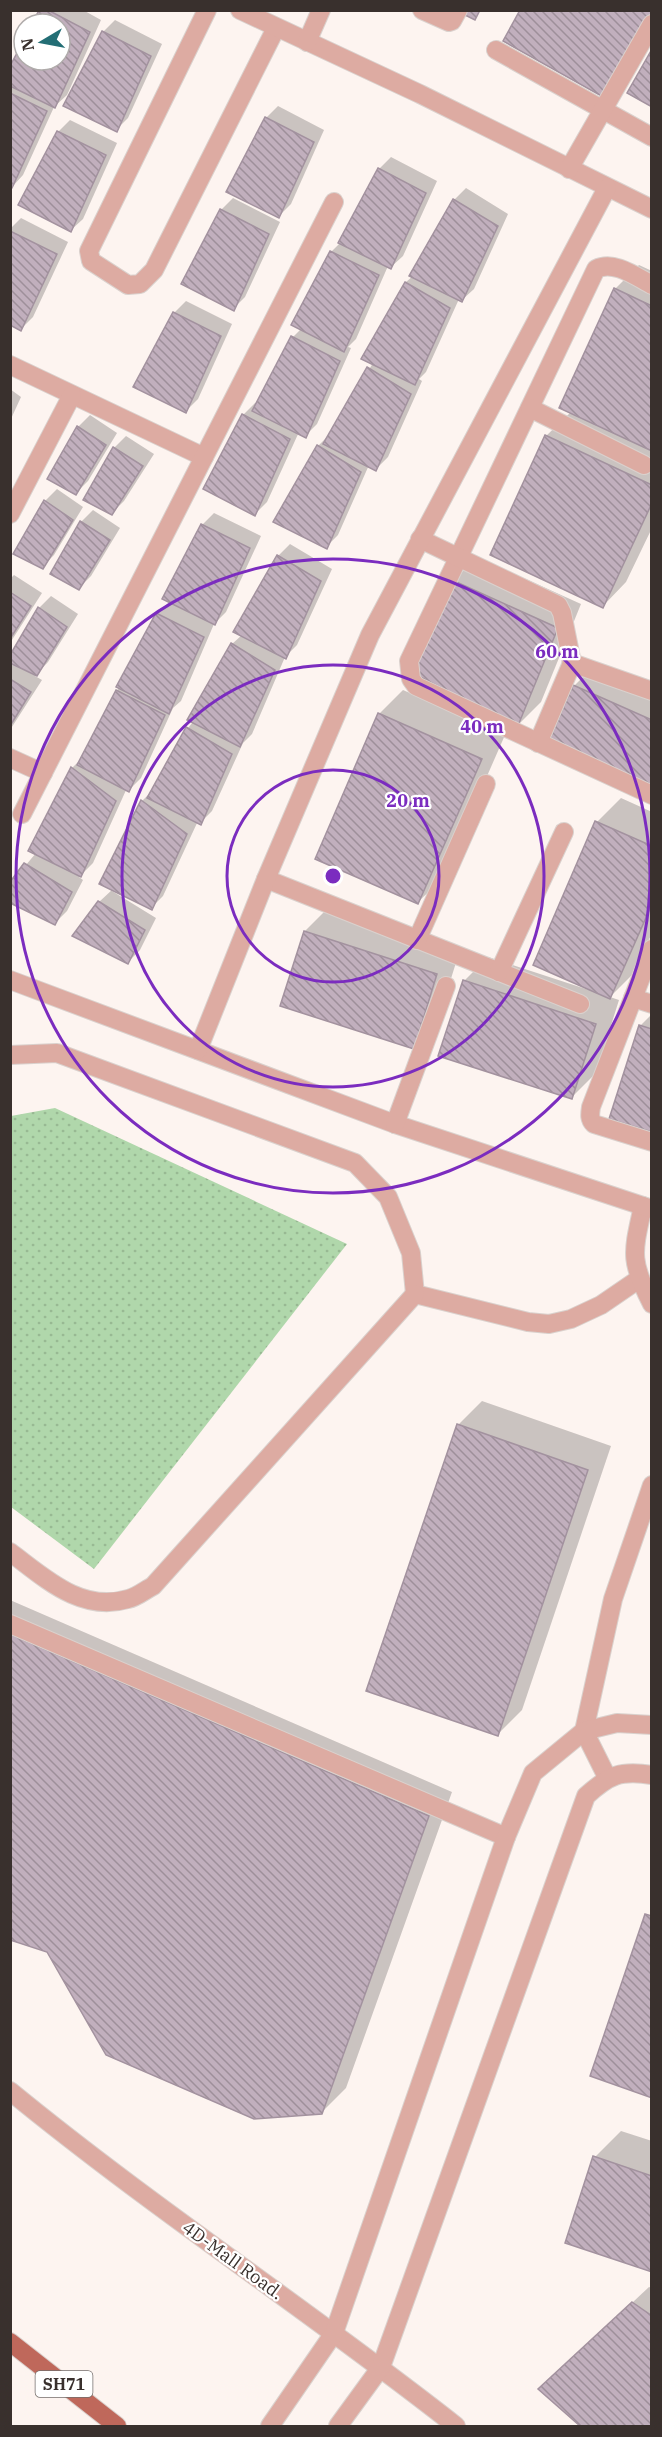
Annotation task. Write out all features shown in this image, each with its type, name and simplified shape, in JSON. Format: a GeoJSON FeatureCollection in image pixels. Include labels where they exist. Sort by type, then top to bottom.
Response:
{"type":"FeatureCollection","features":[{"type":"Feature","properties":{"kind":"main road","name":"SH71"},"geometry":{"type":"LineString","coordinates":[[10,2342],[117,2427]]}},
{"type":"Feature","properties":{"kind":"street"},"geometry":{"type":"LineString","coordinates":[[207,10],[89,251],[91,261],[128,285],[140,284],[154,270],[276,28]]}},
{"type":"Feature","properties":{"kind":"street"},"geometry":{"type":"LineString","coordinates":[[240,10],[420,94],[651,209]]}},
{"type":"Feature","properties":{"kind":"street"},"geometry":{"type":"LineString","coordinates":[[307,42],[321,10]]}},
{"type":"Feature","properties":{"kind":"street"},"geometry":{"type":"LineString","coordinates":[[422,10],[449,22],[458,10]]}},
{"type":"Feature","properties":{"kind":"street"},"geometry":{"type":"LineString","coordinates":[[569,169],[651,24]]}},
{"type":"Feature","properties":{"kind":"street"},"geometry":{"type":"LineString","coordinates":[[496,50],[651,137]]}},
{"type":"Feature","properties":{"kind":"street"},"geometry":{"type":"LineString","coordinates":[[198,1050],[266,879],[370,635],[607,188]]}},
{"type":"Feature","properties":{"kind":"street"},"geometry":{"type":"LineString","coordinates":[[22,814],[334,202]]}},
{"type":"Feature","properties":{"kind":"street"},"geometry":{"type":"LineString","coordinates":[[651,285],[618,268],[603,266],[596,269],[409,662],[411,679],[416,686],[651,795]]}},
{"type":"Feature","properties":{"kind":"street"},"geometry":{"type":"LineString","coordinates":[[10,365],[204,457]]}},
{"type":"Feature","properties":{"kind":"street"},"geometry":{"type":"LineString","coordinates":[[10,514],[72,395]]}},
{"type":"Feature","properties":{"kind":"street"},"geometry":{"type":"LineString","coordinates":[[530,408],[644,465]]}},
{"type":"Feature","properties":{"kind":"street"},"geometry":{"type":"LineString","coordinates":[[420,539],[558,605],[562,613],[572,663],[538,742]]}},
{"type":"Feature","properties":{"kind":"street"},"geometry":{"type":"LineString","coordinates":[[572,663],[651,691]]}},
{"type":"Feature","properties":{"kind":"street"},"geometry":{"type":"LineString","coordinates":[[10,758],[43,773]]}},
{"type":"Feature","properties":{"kind":"street"},"geometry":{"type":"LineString","coordinates":[[417,940],[486,784]]}},
{"type":"Feature","properties":{"kind":"street"},"geometry":{"type":"LineString","coordinates":[[499,972],[564,832]]}},
{"type":"Feature","properties":{"kind":"street"},"geometry":{"type":"LineString","coordinates":[[266,879],[580,1004]]}},
{"type":"Feature","properties":{"kind":"street"},"geometry":{"type":"LineString","coordinates":[[651,949],[590,1115],[594,1124],[651,1142]]}},
{"type":"Feature","properties":{"kind":"street"},"geometry":{"type":"LineString","coordinates":[[10,980],[395,1124],[647,1207],[633,1250],[639,1279],[651,1304]]}},
{"type":"Feature","properties":{"kind":"street"},"geometry":{"type":"LineString","coordinates":[[395,1124],[446,986]]}},
{"type":"Feature","properties":{"kind":"street"},"geometry":{"type":"LineString","coordinates":[[633,998],[651,1004]]}},
{"type":"Feature","properties":{"kind":"street"},"geometry":{"type":"LineString","coordinates":[[10,1054],[57,1053],[355,1163],[388,1197],[411,1253],[415,1294],[153,1586],[128,1599],[102,1601],[79,1597],[63,1592],[10,1552]]}},
{"type":"Feature","properties":{"kind":"street"},"geometry":{"type":"LineString","coordinates":[[415,1294],[528,1322],[549,1324],[571,1319],[601,1305],[639,1279]]}},
{"type":"Feature","properties":{"kind":"street"},"geometry":{"type":"LineString","coordinates":[[607,1777],[584,1731],[613,1599],[651,1487]]}},
{"type":"Feature","properties":{"kind":"street"},"geometry":{"type":"LineString","coordinates":[[10,1624],[506,1837]]}},
{"type":"Feature","properties":{"kind":"street"},"geometry":{"type":"LineString","coordinates":[[270,2427],[334,2333],[506,1837],[533,1773],[584,1731],[617,1723],[651,1725]]}},
{"type":"Feature","properties":{"kind":"street"},"geometry":{"type":"LineString","coordinates":[[338,2427],[381,2367],[586,1796],[607,1777],[637,1773],[651,1775]]}},
{"type":"Feature","properties":{"kind":"street","name":"4D-Mall Road."},"geometry":{"type":"LineString","coordinates":[[10,2091],[202,2239],[381,2367],[456,2427]]}},
{"type":"Feature","properties":{"kind":"green space"},"geometry":{"type":"Polygon","coordinates":[[[55,1108],[347,1244],[94,1569],[11,1507],[11,1116],[55,1108]]]}},
{"type":"Feature","properties":{"kind":"building"},"geometry":{"type":"Polygon","coordinates":[[[48,10],[52,12],[38,12],[48,10]]]}},
{"type":"Feature","properties":{"kind":"building"},"geometry":{"type":"Polygon","coordinates":[[[455,10],[480,10],[475,20],[455,10]]]}},
{"type":"Feature","properties":{"kind":"building"},"geometry":{"type":"Polygon","coordinates":[[[520,10],[652,10],[652,13],[605,98],[503,41],[520,10]]]}},
{"type":"Feature","properties":{"kind":"building"},"geometry":{"type":"Polygon","coordinates":[[[72,23],[90,32],[72,71],[72,23]]]}},
{"type":"Feature","properties":{"kind":"building"},"geometry":{"type":"Polygon","coordinates":[[[102,31],[151,56],[117,132],[63,106],[102,31]]]}},
{"type":"Feature","properties":{"kind":"building"},"geometry":{"type":"Polygon","coordinates":[[[652,49],[652,107],[627,93],[652,49]]]}},
{"type":"Feature","properties":{"kind":"building"},"geometry":{"type":"Polygon","coordinates":[[[12,62],[12,72],[72,72],[55,108],[10,86],[12,62]]]}},
{"type":"Feature","properties":{"kind":"building"},"geometry":{"type":"Polygon","coordinates":[[[10,93],[47,111],[12,188],[10,188],[10,93]]]}},
{"type":"Feature","properties":{"kind":"building"},"geometry":{"type":"Polygon","coordinates":[[[265,117],[314,142],[279,218],[226,192],[265,117]]]}},
{"type":"Feature","properties":{"kind":"building"},"geometry":{"type":"Polygon","coordinates":[[[57,131],[106,155],[71,232],[18,205],[57,131]]]}},
{"type":"Feature","properties":{"kind":"building"},"geometry":{"type":"Polygon","coordinates":[[[378,168],[426,193],[391,269],[338,243],[378,168]]]}},
{"type":"Feature","properties":{"kind":"building"},"geometry":{"type":"Polygon","coordinates":[[[453,199],[498,226],[462,302],[409,276],[453,199]]]}},
{"type":"Feature","properties":{"kind":"building"},"geometry":{"type":"Polygon","coordinates":[[[220,209],[269,234],[234,311],[181,284],[220,209]]]}},
{"type":"Feature","properties":{"kind":"building"},"geometry":{"type":"Polygon","coordinates":[[[10,231],[57,254],[21,331],[10,325],[10,231]]]}},
{"type":"Feature","properties":{"kind":"building"},"geometry":{"type":"Polygon","coordinates":[[[330,251],[379,275],[344,352],[291,325],[330,251]]]}},
{"type":"Feature","properties":{"kind":"building"},"geometry":{"type":"Polygon","coordinates":[[[405,282],[450,308],[415,385],[361,359],[405,282]]]}},
{"type":"Feature","properties":{"kind":"building"},"geometry":{"type":"Polygon","coordinates":[[[614,288],[652,306],[652,451],[559,408],[614,288]]]}},
{"type":"Feature","properties":{"kind":"building"},"geometry":{"type":"Polygon","coordinates":[[[173,312],[221,336],[186,413],[133,387],[173,312]]]}},
{"type":"Feature","properties":{"kind":"building"},"geometry":{"type":"Polygon","coordinates":[[[291,336],[340,361],[306,438],[252,411],[291,336]]]}},
{"type":"Feature","properties":{"kind":"building"},"geometry":{"type":"Polygon","coordinates":[[[367,367],[411,394],[376,471],[323,444],[367,367]]]}},
{"type":"Feature","properties":{"kind":"building"},"geometry":{"type":"Polygon","coordinates":[[[242,414],[290,439],[255,516],[203,489],[242,414]]]}},
{"type":"Feature","properties":{"kind":"building"},"geometry":{"type":"Polygon","coordinates":[[[77,426],[106,445],[76,495],[47,479],[77,426]]]}},
{"type":"Feature","properties":{"kind":"building"},"geometry":{"type":"Polygon","coordinates":[[[545,435],[652,485],[652,503],[603,608],[490,555],[545,435]]]}},
{"type":"Feature","properties":{"kind":"building"},"geometry":{"type":"Polygon","coordinates":[[[317,445],[361,472],[327,549],[273,522],[317,445]]]}},
{"type":"Feature","properties":{"kind":"building"},"geometry":{"type":"Polygon","coordinates":[[[113,447],[143,466],[112,515],[83,500],[113,447]]]}},
{"type":"Feature","properties":{"kind":"building"},"geometry":{"type":"Polygon","coordinates":[[[44,500],[73,520],[43,569],[13,554],[44,500]]]}},
{"type":"Feature","properties":{"kind":"building"},"geometry":{"type":"Polygon","coordinates":[[[80,521],[110,540],[79,590],[50,574],[80,521]]]}},
{"type":"Feature","properties":{"kind":"building"},"geometry":{"type":"Polygon","coordinates":[[[201,524],[250,548],[215,625],[162,599],[201,524]]]}},
{"type":"Feature","properties":{"kind":"building"},"geometry":{"type":"Polygon","coordinates":[[[277,555],[321,581],[286,659],[233,632],[277,555]]]}},
{"type":"Feature","properties":{"kind":"building"},"geometry":{"type":"Polygon","coordinates":[[[452,580],[558,628],[517,728],[413,673],[452,580]]]}},
{"type":"Feature","properties":{"kind":"building"},"geometry":{"type":"Polygon","coordinates":[[[10,592],[31,606],[10,639],[10,592]]]}},
{"type":"Feature","properties":{"kind":"building"},"geometry":{"type":"Polygon","coordinates":[[[38,607],[67,627],[37,676],[10,663],[10,655],[38,607]]]}},
{"type":"Feature","properties":{"kind":"building"},"geometry":{"type":"Polygon","coordinates":[[[156,613],[204,637],[169,714],[116,687],[156,613]]]}},
{"type":"Feature","properties":{"kind":"building"},"geometry":{"type":"Polygon","coordinates":[[[231,643],[275,670],[240,747],[187,720],[231,643]]]}},
{"type":"Feature","properties":{"kind":"building"},"geometry":{"type":"Polygon","coordinates":[[[10,679],[31,692],[10,726],[10,679]]]}},
{"type":"Feature","properties":{"kind":"building"},"geometry":{"type":"Polygon","coordinates":[[[573,685],[652,720],[652,789],[548,743],[573,685]]]}},
{"type":"Feature","properties":{"kind":"building"},"geometry":{"type":"Polygon","coordinates":[[[116,690],[165,715],[129,792],[77,765],[116,690]]]}},
{"type":"Feature","properties":{"kind":"building"},"geometry":{"type":"Polygon","coordinates":[[[378,713],[482,759],[418,904],[315,859],[378,713]]]}},
{"type":"Feature","properties":{"kind":"building"},"geometry":{"type":"Polygon","coordinates":[[[186,727],[232,754],[201,825],[147,798],[186,727]]]}},
{"type":"Feature","properties":{"kind":"building"},"geometry":{"type":"Polygon","coordinates":[[[71,767],[116,801],[81,877],[28,851],[71,767]]]}},
{"type":"Feature","properties":{"kind":"building"},"geometry":{"type":"Polygon","coordinates":[[[141,800],[187,834],[152,910],[99,884],[141,800]]]}},
{"type":"Feature","properties":{"kind":"building"},"geometry":{"type":"Polygon","coordinates":[[[595,821],[652,846],[652,904],[610,999],[533,965],[595,821]]]}},
{"type":"Feature","properties":{"kind":"building"},"geometry":{"type":"Polygon","coordinates":[[[24,863],[72,892],[55,925],[10,903],[10,882],[24,863]]]}},
{"type":"Feature","properties":{"kind":"building"},"geometry":{"type":"Polygon","coordinates":[[[98,901],[145,930],[128,964],[72,936],[98,901]]]}},
{"type":"Feature","properties":{"kind":"building"},"geometry":{"type":"Polygon","coordinates":[[[304,931],[437,974],[414,1049],[280,1006],[304,931]]]}},
{"type":"Feature","properties":{"kind":"building"},"geometry":{"type":"Polygon","coordinates":[[[463,980],[596,1024],[572,1099],[438,1056],[463,980]]]}},
{"type":"Feature","properties":{"kind":"building"},"geometry":{"type":"Polygon","coordinates":[[[639,1025],[652,1029],[652,1132],[609,1119],[639,1025]]]}},
{"type":"Feature","properties":{"kind":"building"},"geometry":{"type":"Polygon","coordinates":[[[457,1424],[588,1470],[498,1736],[366,1691],[457,1424]]]}},
{"type":"Feature","properties":{"kind":"building"},"geometry":{"type":"Polygon","coordinates":[[[10,1634],[429,1816],[322,2114],[254,2119],[106,2055],[47,1952],[10,1940],[10,1634]]]}},
{"type":"Feature","properties":{"kind":"building"},"geometry":{"type":"Polygon","coordinates":[[[645,1914],[652,1916],[652,2098],[590,2076],[645,1914]]]}},
{"type":"Feature","properties":{"kind":"building"},"geometry":{"type":"Polygon","coordinates":[[[593,2156],[652,2176],[652,2272],[565,2243],[593,2156]]]}},
{"type":"Feature","properties":{"kind":"building"},"geometry":{"type":"Polygon","coordinates":[[[632,2302],[652,2316],[652,2426],[580,2426],[538,2389],[632,2302]]]}}]}
